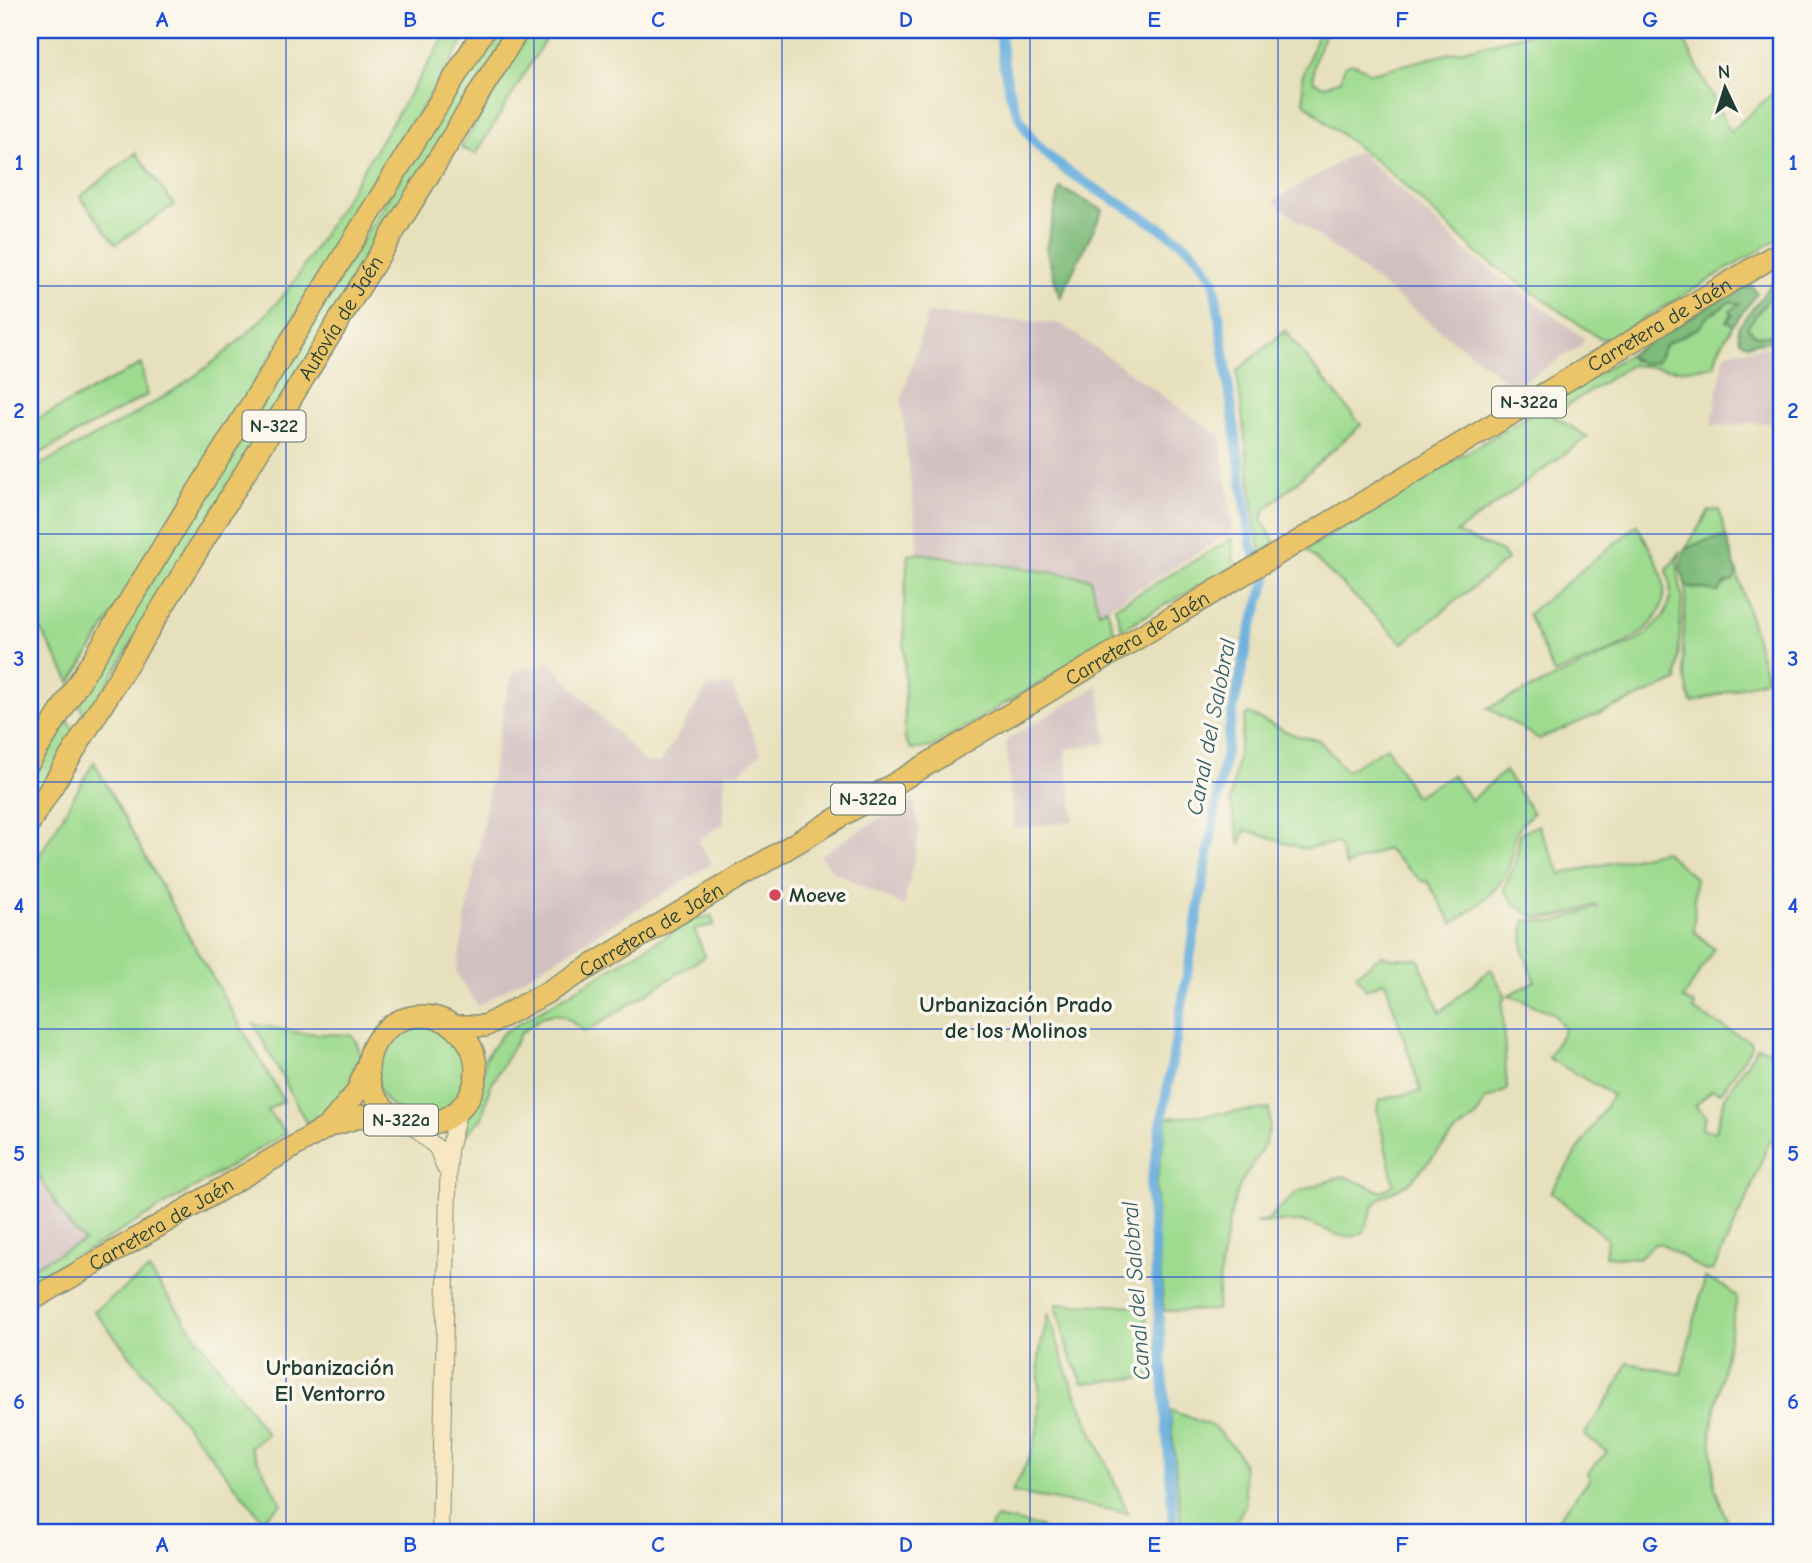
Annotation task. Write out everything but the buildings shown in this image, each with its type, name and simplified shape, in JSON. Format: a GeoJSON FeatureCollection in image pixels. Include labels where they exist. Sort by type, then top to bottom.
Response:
{"type":"FeatureCollection","features":[{"type":"Feature","properties":{"kind":"highway","name":"Autovía de Jaén"},"geometry":{"type":"LineString","coordinates":[[30,761],[484,30]]}},
{"type":"Feature","properties":{"kind":"highway","name":"Autovía de Jaén"},"geometry":{"type":"LineString","coordinates":[[30,822],[518,30]]}},
{"type":"Feature","properties":{"kind":"highway","name":"Carretera de Jaén"},"geometry":{"type":"LineString","coordinates":[[453,1026],[472,1027],[493,1023],[1782,251]]}},
{"type":"Feature","properties":{"kind":"highway","name":"N-322a"},"geometry":{"type":"LineString","coordinates":[[453,1026],[430,1016],[418,1016],[394,1023],[376,1040],[368,1062],[370,1087],[376,1100],[404,1121],[429,1124],[443,1120],[459,1109],[473,1087],[479,1050],[493,1023]]}},
{"type":"Feature","properties":{"kind":"highway"},"geometry":{"type":"LineString","coordinates":[[453,1026],[469,1044],[476,1073]]}},
{"type":"Feature","properties":{"kind":"highway","name":"Carretera de Jaén"},"geometry":{"type":"LineString","coordinates":[[329,1126],[357,1092],[368,1062]]}},
{"type":"Feature","properties":{"kind":"highway","name":"Carretera de Jaén"},"geometry":{"type":"LineString","coordinates":[[30,1301],[329,1126],[363,1116],[404,1121]]}},
{"type":"Feature","properties":{"kind":"highway"},"geometry":{"type":"LineString","coordinates":[[30,1290],[103,1258]]}},
{"type":"Feature","properties":{"kind":"street"},"geometry":{"type":"LineString","coordinates":[[440,1533],[448,1180],[452,1129],[459,1109]]}},
{"type":"Feature","properties":{"kind":"street"},"geometry":{"type":"LineString","coordinates":[[404,1121],[437,1149],[448,1180]]}},
{"type":"Feature","properties":{"kind":"shaded area"},"geometry":{"type":"Polygon","coordinates":[[[1358,151],[1474,258],[1584,338],[1582,345],[1514,387],[1273,201],[1358,151]]]}},
{"type":"Feature","properties":{"kind":"shaded area"},"geometry":{"type":"Polygon","coordinates":[[[928,313],[1061,324],[1221,437],[1233,531],[1099,613],[1090,578],[919,553],[901,401],[928,313]]]}},
{"type":"Feature","properties":{"kind":"shaded area"},"geometry":{"type":"Polygon","coordinates":[[[1782,345],[1782,422],[1711,426],[1725,354],[1782,345]]]}},
{"type":"Feature","properties":{"kind":"shaded area"},"geometry":{"type":"Polygon","coordinates":[[[549,662],[644,762],[660,763],[707,688],[731,685],[761,753],[739,773],[725,771],[723,824],[698,841],[712,864],[478,1006],[456,973],[505,701],[514,672],[549,662]]]}},
{"type":"Feature","properties":{"kind":"shaded area"},"geometry":{"type":"Polygon","coordinates":[[[1098,686],[1107,743],[1065,749],[1074,821],[1013,829],[1006,740],[1098,686]]]}},
{"type":"Feature","properties":{"kind":"shaded area"},"geometry":{"type":"Polygon","coordinates":[[[913,798],[920,830],[904,906],[834,872],[820,855],[913,798]]]}},
{"type":"Feature","properties":{"kind":"shaded area"},"geometry":{"type":"Polygon","coordinates":[[[30,1161],[69,1224],[85,1242],[30,1268],[30,1161]]]}},
{"type":"Feature","properties":{"kind":"green space"},"geometry":{"type":"Polygon","coordinates":[[[449,30],[470,30],[71,683],[30,611],[30,470],[173,391],[237,343],[266,314],[294,282],[449,30]]]}},
{"type":"Feature","properties":{"kind":"green space"},"geometry":{"type":"Polygon","coordinates":[[[492,30],[511,30],[86,718],[77,701],[492,30]]]}},
{"type":"Feature","properties":{"kind":"green space"},"geometry":{"type":"Polygon","coordinates":[[[530,30],[551,30],[476,154],[461,148],[530,30]]]}},
{"type":"Feature","properties":{"kind":"green space"},"geometry":{"type":"Polygon","coordinates":[[[1319,30],[1326,30],[1316,55],[1313,75],[1314,82],[1324,86],[1341,80],[1344,66],[1351,63],[1371,73],[1543,30],[1679,30],[1730,132],[1782,85],[1782,237],[1609,339],[1599,338],[1479,255],[1390,172],[1304,102],[1302,78],[1319,30]]]}},
{"type":"Feature","properties":{"kind":"green space"},"geometry":{"type":"Polygon","coordinates":[[[136,153],[174,205],[116,244],[80,197],[136,153]]]}},
{"type":"Feature","properties":{"kind":"green space"},"geometry":{"type":"Polygon","coordinates":[[[1060,188],[1103,210],[1060,298],[1046,249],[1060,188]]]}},
{"type":"Feature","properties":{"kind":"green space"},"geometry":{"type":"Polygon","coordinates":[[[1782,271],[1782,281],[1747,327],[1756,336],[1782,333],[1782,340],[1747,344],[1740,340],[1738,327],[1782,271]]]}},
{"type":"Feature","properties":{"kind":"green space"},"geometry":{"type":"Polygon","coordinates":[[[1782,281],[1782,333],[1756,336],[1747,327],[1782,281]]]}},
{"type":"Feature","properties":{"kind":"green space"},"geometry":{"type":"Polygon","coordinates":[[[1752,286],[1757,293],[1733,325],[1726,321],[1733,316],[1730,311],[1739,304],[1730,301],[1706,318],[1700,327],[1666,344],[1656,362],[1642,364],[1628,355],[1739,288],[1752,286]]]}},
{"type":"Feature","properties":{"kind":"green space"},"geometry":{"type":"Polygon","coordinates":[[[1730,301],[1739,304],[1727,320],[1733,325],[1718,351],[1714,366],[1681,370],[1631,365],[1552,415],[1588,437],[1456,533],[1502,552],[1507,560],[1403,643],[1306,550],[1628,355],[1633,361],[1660,356],[1666,344],[1700,327],[1706,318],[1730,301]]]}},
{"type":"Feature","properties":{"kind":"green space"},"geometry":{"type":"Polygon","coordinates":[[[1285,331],[1361,425],[1264,511],[1262,520],[1276,545],[1262,554],[1256,530],[1237,371],[1285,331]]]}},
{"type":"Feature","properties":{"kind":"green space"},"geometry":{"type":"Polygon","coordinates":[[[141,364],[147,395],[30,459],[30,423],[141,364]]]}},
{"type":"Feature","properties":{"kind":"green space"},"geometry":{"type":"Polygon","coordinates":[[[1719,510],[1726,537],[1699,543],[1685,550],[1709,511],[1719,510]]]}},
{"type":"Feature","properties":{"kind":"green space"},"geometry":{"type":"Polygon","coordinates":[[[1637,525],[1663,579],[1664,599],[1657,616],[1645,630],[1628,642],[1554,674],[1528,614],[1637,525]]]}},
{"type":"Feature","properties":{"kind":"green space"},"geometry":{"type":"Polygon","coordinates":[[[1726,537],[1737,572],[1733,581],[1725,583],[1718,592],[1686,586],[1680,567],[1685,550],[1698,543],[1726,537]]]}},
{"type":"Feature","properties":{"kind":"green space"},"geometry":{"type":"Polygon","coordinates":[[[1232,539],[1234,566],[1122,629],[1115,607],[1232,539]]]}},
{"type":"Feature","properties":{"kind":"green space"},"geometry":{"type":"Polygon","coordinates":[[[1681,551],[1677,564],[1682,597],[1677,681],[1539,739],[1488,708],[1638,640],[1647,633],[1666,611],[1670,593],[1667,570],[1681,551]]]}},
{"type":"Feature","properties":{"kind":"green space"},"geometry":{"type":"Polygon","coordinates":[[[919,553],[1090,578],[1099,612],[1107,608],[1116,638],[931,747],[912,750],[905,740],[904,604],[908,555],[919,553]]]}},
{"type":"Feature","properties":{"kind":"green space"},"geometry":{"type":"Polygon","coordinates":[[[1737,572],[1767,679],[1692,703],[1683,659],[1686,586],[1700,589],[1721,587],[1733,579],[1737,572]]]}},
{"type":"Feature","properties":{"kind":"green space"},"geometry":{"type":"Polygon","coordinates":[[[1249,714],[1294,735],[1319,740],[1346,771],[1387,747],[1415,796],[1452,775],[1471,800],[1505,771],[1533,813],[1518,831],[1510,865],[1500,883],[1453,924],[1427,881],[1423,882],[1386,849],[1346,866],[1338,843],[1304,849],[1245,830],[1240,844],[1230,801],[1245,717],[1249,714]]]}},
{"type":"Feature","properties":{"kind":"green space"},"geometry":{"type":"Polygon","coordinates":[[[68,720],[76,736],[30,811],[30,781],[68,720]]]}},
{"type":"Feature","properties":{"kind":"green space"},"geometry":{"type":"Polygon","coordinates":[[[94,762],[188,935],[284,1101],[267,1110],[286,1133],[89,1250],[30,1280],[30,1268],[84,1241],[69,1225],[30,1161],[30,872],[94,762]]]}},
{"type":"Feature","properties":{"kind":"green space"},"geometry":{"type":"Polygon","coordinates":[[[1538,825],[1561,874],[1664,851],[1695,878],[1694,931],[1714,949],[1683,999],[1695,1005],[1693,1010],[1750,1042],[1752,1046],[1721,1093],[1712,1090],[1695,1106],[1706,1116],[1701,1129],[1715,1132],[1726,1095],[1758,1046],[1782,1057],[1782,1086],[1778,1093],[1782,1095],[1782,1144],[1769,1141],[1748,1197],[1713,1270],[1705,1271],[1660,1243],[1653,1245],[1639,1258],[1605,1256],[1607,1239],[1551,1192],[1613,1095],[1548,1058],[1565,1029],[1553,1013],[1509,995],[1535,981],[1523,950],[1524,920],[1554,922],[1598,907],[1596,905],[1545,918],[1534,916],[1514,903],[1504,889],[1515,864],[1520,834],[1538,825]]]}},
{"type":"Feature","properties":{"kind":"green space"},"geometry":{"type":"Polygon","coordinates":[[[712,916],[714,925],[694,929],[705,956],[589,1030],[584,1031],[565,1017],[554,1014],[542,1017],[521,1033],[490,1087],[482,1118],[464,1136],[465,1123],[482,1083],[485,1058],[503,1033],[696,918],[712,916]]]}},
{"type":"Feature","properties":{"kind":"green space"},"geometry":{"type":"Polygon","coordinates":[[[1382,955],[1419,960],[1440,1012],[1491,969],[1506,997],[1502,1002],[1507,1090],[1485,1100],[1477,1116],[1455,1133],[1410,1182],[1381,1198],[1373,1206],[1364,1232],[1348,1237],[1306,1223],[1255,1223],[1267,1220],[1297,1192],[1344,1176],[1382,1192],[1394,1184],[1377,1110],[1379,1100],[1421,1091],[1385,981],[1366,990],[1356,974],[1382,955]]]}},
{"type":"Feature","properties":{"kind":"green space"},"geometry":{"type":"Polygon","coordinates":[[[422,1023],[440,1027],[455,1037],[465,1052],[469,1070],[465,1088],[455,1103],[440,1113],[422,1117],[404,1113],[389,1103],[379,1088],[375,1070],[379,1052],[389,1037],[404,1027],[422,1023]]]}},
{"type":"Feature","properties":{"kind":"green space"},"geometry":{"type":"Polygon","coordinates":[[[254,1024],[300,1033],[351,1035],[358,1048],[360,1060],[349,1086],[328,1108],[307,1124],[254,1024]]]}},
{"type":"Feature","properties":{"kind":"green space"},"geometry":{"type":"Polygon","coordinates":[[[1269,1109],[1267,1136],[1263,1147],[1240,1186],[1231,1211],[1217,1310],[1164,1311],[1156,1186],[1167,1118],[1269,1109]]]}},
{"type":"Feature","properties":{"kind":"green space"},"geometry":{"type":"Polygon","coordinates":[[[149,1270],[267,1434],[250,1447],[282,1504],[262,1519],[94,1311],[149,1270]]]}},
{"type":"Feature","properties":{"kind":"green space"},"geometry":{"type":"Polygon","coordinates":[[[1705,1278],[1727,1288],[1737,1298],[1711,1430],[1715,1488],[1731,1533],[1546,1533],[1590,1479],[1587,1473],[1607,1452],[1584,1435],[1612,1394],[1628,1363],[1681,1374],[1705,1278]]]}},
{"type":"Feature","properties":{"kind":"green space"},"geometry":{"type":"Polygon","coordinates":[[[1056,1304],[1145,1306],[1151,1377],[1083,1383],[1068,1351],[1056,1304]]]}},
{"type":"Feature","properties":{"kind":"green space"},"geometry":{"type":"Polygon","coordinates":[[[1048,1313],[1070,1381],[1128,1513],[1011,1492],[1035,1442],[1039,1414],[1039,1355],[1048,1313]]]}},
{"type":"Feature","properties":{"kind":"green space"},"geometry":{"type":"Polygon","coordinates":[[[1170,1410],[1214,1427],[1236,1450],[1243,1463],[1246,1503],[1230,1533],[1182,1533],[1170,1410]]]}},
{"type":"Feature","properties":{"kind":"green space"},"geometry":{"type":"Polygon","coordinates":[[[996,1518],[1041,1527],[1041,1533],[988,1533],[996,1518]]]}},
{"type":"Feature","properties":{"kind":"waterway","name":"Canal del Salobral"},"geometry":{"type":"LineString","coordinates":[[1000,30],[1005,73],[1014,106],[1027,132],[1044,152],[1065,170],[1182,242],[1201,261],[1214,281],[1251,545],[1267,579],[1249,635],[1231,721],[1150,1189],[1174,1533]]}},
{"type":"Feature","properties":{"kind":"place","name":"Moeve"},"geometry":{"type":"Point","coordinates":[775,895]}},
{"type":"Feature","properties":{"kind":"district","name":"Urbanización Prado de los Molinos"},"geometry":{"type":"Point","coordinates":[1016,1017]}},
{"type":"Feature","properties":{"kind":"district","name":"Urbanización El Ventorro"},"geometry":{"type":"Point","coordinates":[330,1380]}}]}
